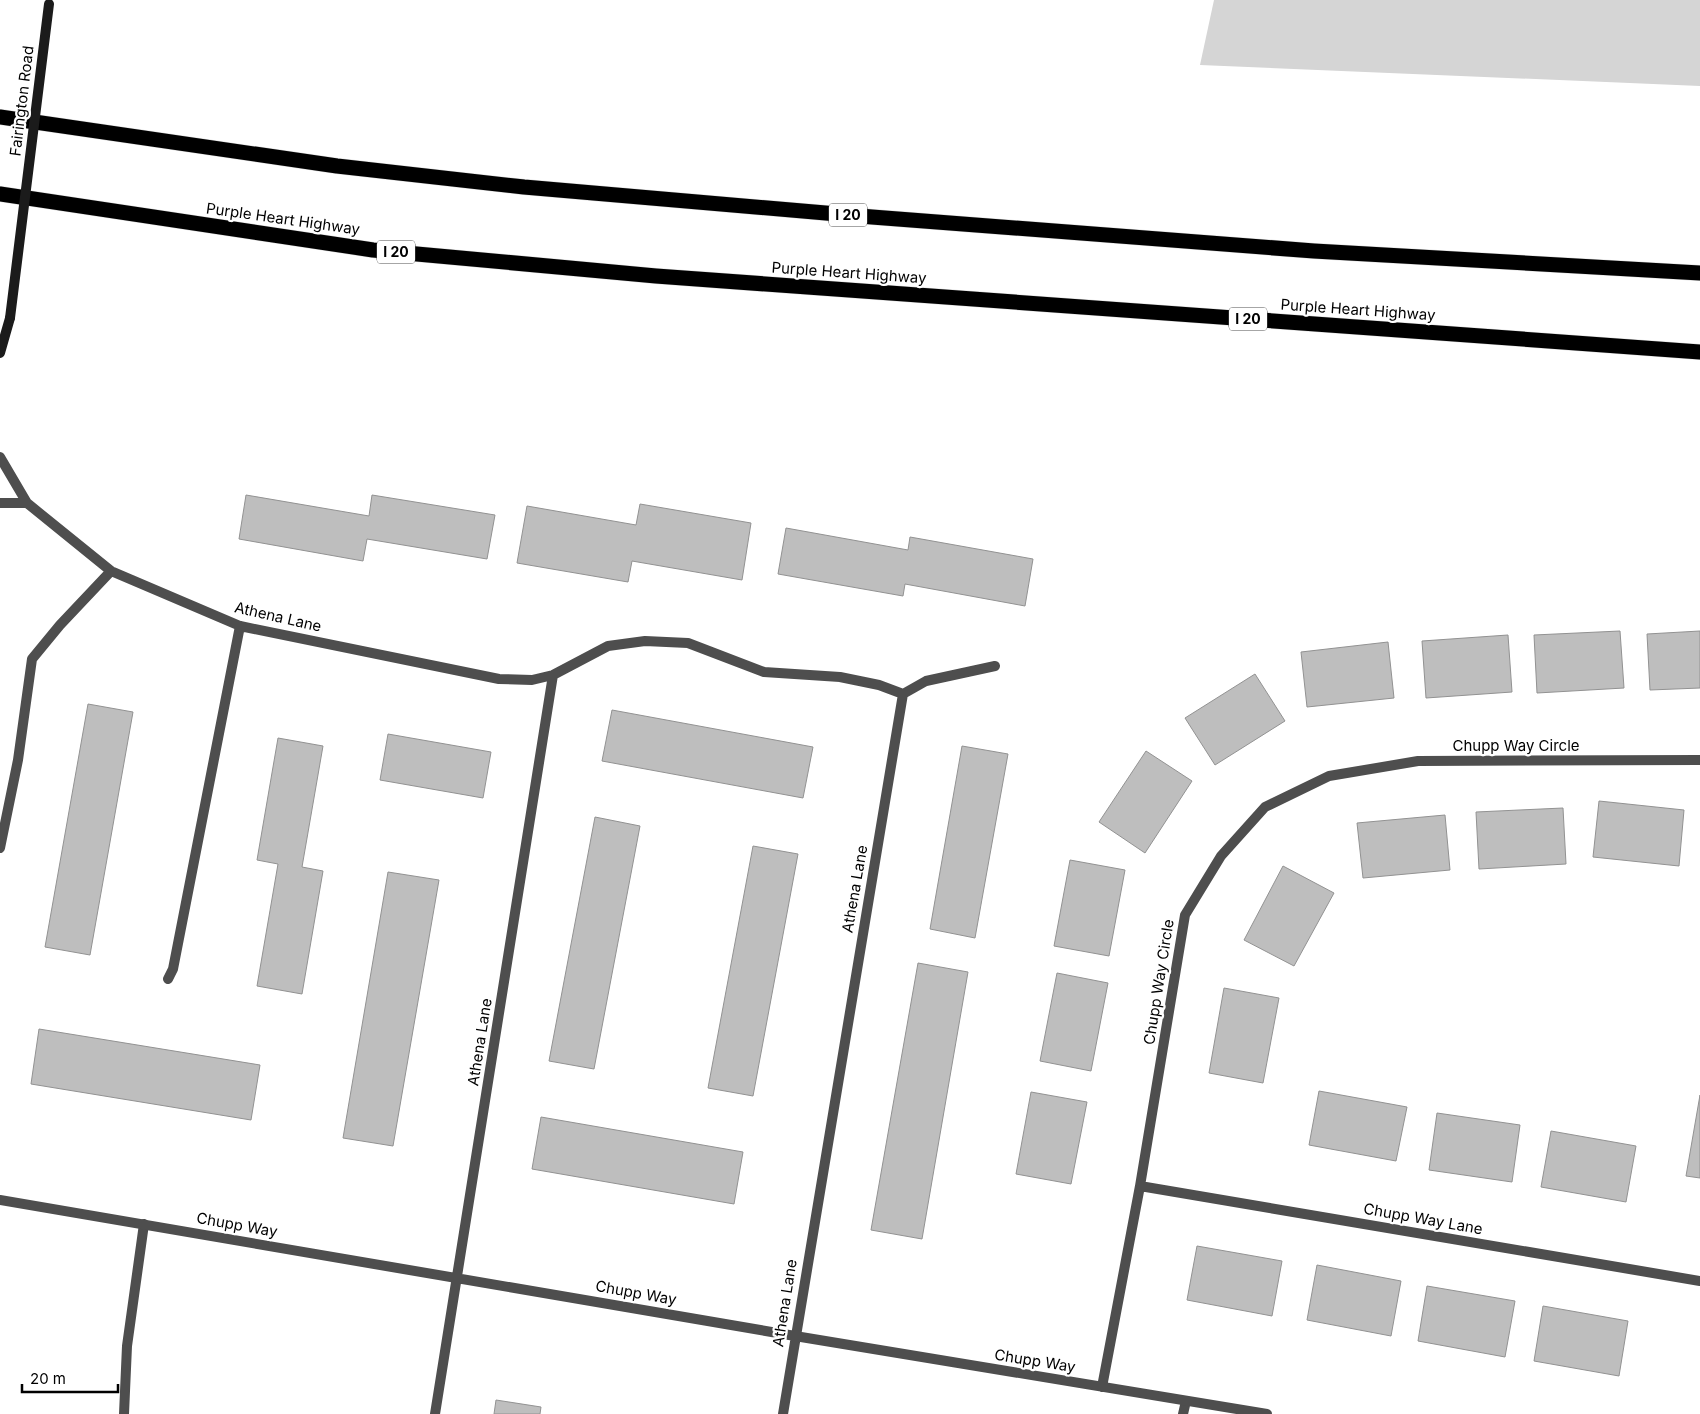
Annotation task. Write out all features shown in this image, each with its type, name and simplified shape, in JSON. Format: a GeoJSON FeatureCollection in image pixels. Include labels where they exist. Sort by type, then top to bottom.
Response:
{"type":"FeatureCollection","features":[{"type":"Feature","properties":{"kind":"highway","name":"I 20"},"geometry":{"type":"LineString","coordinates":[[0,117],[337,166],[524,187],[872,217],[1314,251],[1700,273]]}},
{"type":"Feature","properties":{"kind":"highway","name":"Purple Heart Highway"},"geometry":{"type":"LineString","coordinates":[[0,194],[373,250],[626,274],[1700,352]]}},
{"type":"Feature","properties":{"kind":"street","name":"Fairington Road"},"geometry":{"type":"LineString","coordinates":[[0,353],[10,318],[49,2]]}},
{"type":"Feature","properties":{"kind":"street","name":"Athena Lane"},"geometry":{"type":"LineString","coordinates":[[0,457],[27,503],[111,571],[240,626],[499,679],[532,680],[553,675],[608,646],[645,641],[688,643],[764,672],[840,677],[879,685],[903,694],[783,1414]]}},
{"type":"Feature","properties":{"kind":"street"},"geometry":{"type":"LineString","coordinates":[[0,503],[27,503]]}},
{"type":"Feature","properties":{"kind":"street"},"geometry":{"type":"LineString","coordinates":[[0,848],[18,760],[32,660],[60,625],[111,571]]}},
{"type":"Feature","properties":{"kind":"street"},"geometry":{"type":"LineString","coordinates":[[168,979],[174,969],[240,626]]}},
{"type":"Feature","properties":{"kind":"street"},"geometry":{"type":"LineString","coordinates":[[903,694],[926,681],[995,666]]}},
{"type":"Feature","properties":{"kind":"street","name":"Athena Lane"},"geometry":{"type":"LineString","coordinates":[[435,1414],[553,675]]}},
{"type":"Feature","properties":{"kind":"street","name":"Chupp Way Circle"},"geometry":{"type":"LineString","coordinates":[[1102,1387],[1140,1186],[1185,915],[1221,856],[1265,807],[1328,776],[1418,762],[1700,760]]}},
{"type":"Feature","properties":{"kind":"street","name":"Chupp Way Lane"},"geometry":{"type":"LineString","coordinates":[[1140,1186],[1700,1281]]}},
{"type":"Feature","properties":{"kind":"street","name":"Chupp Way"},"geometry":{"type":"LineString","coordinates":[[0,1200],[795,1336],[1266,1414]]}},
{"type":"Feature","properties":{"kind":"street"},"geometry":{"type":"LineString","coordinates":[[124,1414],[127,1346],[144,1224]]}},
{"type":"Feature","properties":{"kind":"street"},"geometry":{"type":"LineString","coordinates":[[1183,1414],[1186,1401]]}},
{"type":"Feature","properties":{"kind":"shaded area"},"geometry":{"type":"Polygon","coordinates":[[[1214,0],[1700,0],[1700,86],[1200,65],[1214,0]]]}},
{"type":"Feature","properties":{"kind":"building"},"geometry":{"type":"Polygon","coordinates":[[[246,495],[369,516],[372,495],[495,515],[487,559],[367,539],[363,561],[239,539],[246,495]]]}},
{"type":"Feature","properties":{"kind":"building"},"geometry":{"type":"Polygon","coordinates":[[[640,504],[751,523],[742,580],[632,561],[628,582],[517,563],[527,506],[636,525],[640,504]]]}},
{"type":"Feature","properties":{"kind":"building"},"geometry":{"type":"Polygon","coordinates":[[[786,528],[908,550],[910,537],[1033,559],[1025,606],[905,584],[903,596],[778,574],[786,528]]]}},
{"type":"Feature","properties":{"kind":"building"},"geometry":{"type":"Polygon","coordinates":[[[1620,631],[1624,688],[1537,693],[1534,635],[1620,631]]]}},
{"type":"Feature","properties":{"kind":"building"},"geometry":{"type":"Polygon","coordinates":[[[1700,631],[1700,688],[1650,690],[1647,634],[1700,631]]]}},
{"type":"Feature","properties":{"kind":"building"},"geometry":{"type":"Polygon","coordinates":[[[1508,635],[1512,692],[1426,698],[1422,641],[1508,635]]]}},
{"type":"Feature","properties":{"kind":"building"},"geometry":{"type":"Polygon","coordinates":[[[1388,642],[1394,698],[1307,707],[1301,652],[1388,642]]]}},
{"type":"Feature","properties":{"kind":"building"},"geometry":{"type":"Polygon","coordinates":[[[1255,674],[1285,721],[1215,765],[1185,718],[1255,674]]]}},
{"type":"Feature","properties":{"kind":"building"},"geometry":{"type":"Polygon","coordinates":[[[88,704],[133,712],[90,955],[45,947],[88,704]]]}},
{"type":"Feature","properties":{"kind":"building"},"geometry":{"type":"Polygon","coordinates":[[[612,710],[813,747],[803,798],[602,761],[612,710]]]}},
{"type":"Feature","properties":{"kind":"building"},"geometry":{"type":"Polygon","coordinates":[[[388,734],[491,752],[483,798],[380,780],[388,734]]]}},
{"type":"Feature","properties":{"kind":"building"},"geometry":{"type":"Polygon","coordinates":[[[278,738],[323,746],[302,867],[323,871],[302,994],[257,986],[278,864],[257,860],[278,738]]]}},
{"type":"Feature","properties":{"kind":"building"},"geometry":{"type":"Polygon","coordinates":[[[962,746],[1008,754],[975,938],[930,929],[962,746]]]}},
{"type":"Feature","properties":{"kind":"building"},"geometry":{"type":"Polygon","coordinates":[[[1146,751],[1192,781],[1145,853],[1099,822],[1146,751]]]}},
{"type":"Feature","properties":{"kind":"building"},"geometry":{"type":"Polygon","coordinates":[[[1599,801],[1684,810],[1679,866],[1593,857],[1599,801]]]}},
{"type":"Feature","properties":{"kind":"building"},"geometry":{"type":"Polygon","coordinates":[[[1563,808],[1566,864],[1479,869],[1476,812],[1563,808]]]}},
{"type":"Feature","properties":{"kind":"building"},"geometry":{"type":"Polygon","coordinates":[[[1445,815],[1450,870],[1363,878],[1357,823],[1445,815]]]}},
{"type":"Feature","properties":{"kind":"building"},"geometry":{"type":"Polygon","coordinates":[[[595,817],[640,826],[594,1069],[549,1061],[595,817]]]}},
{"type":"Feature","properties":{"kind":"building"},"geometry":{"type":"Polygon","coordinates":[[[753,846],[798,854],[753,1096],[708,1088],[753,846]]]}},
{"type":"Feature","properties":{"kind":"building"},"geometry":{"type":"Polygon","coordinates":[[[1070,860],[1125,870],[1109,956],[1054,946],[1070,860]]]}},
{"type":"Feature","properties":{"kind":"building"},"geometry":{"type":"Polygon","coordinates":[[[1283,866],[1334,893],[1294,966],[1244,940],[1283,866]]]}},
{"type":"Feature","properties":{"kind":"building"},"geometry":{"type":"Polygon","coordinates":[[[388,872],[439,880],[393,1146],[343,1138],[388,872]]]}},
{"type":"Feature","properties":{"kind":"building"},"geometry":{"type":"Polygon","coordinates":[[[918,963],[968,972],[922,1239],[871,1230],[918,963]]]}},
{"type":"Feature","properties":{"kind":"building"},"geometry":{"type":"Polygon","coordinates":[[[1057,973],[1108,983],[1091,1071],[1040,1061],[1057,973]]]}},
{"type":"Feature","properties":{"kind":"building"},"geometry":{"type":"Polygon","coordinates":[[[1224,988],[1279,998],[1263,1083],[1209,1073],[1224,988]]]}},
{"type":"Feature","properties":{"kind":"building"},"geometry":{"type":"Polygon","coordinates":[[[39,1029],[260,1065],[251,1120],[31,1084],[39,1029]]]}},
{"type":"Feature","properties":{"kind":"building"},"geometry":{"type":"Polygon","coordinates":[[[1319,1091],[1407,1107],[1396,1161],[1309,1145],[1319,1091]]]}},
{"type":"Feature","properties":{"kind":"building"},"geometry":{"type":"Polygon","coordinates":[[[1031,1092],[1087,1102],[1071,1184],[1016,1174],[1031,1092]]]}},
{"type":"Feature","properties":{"kind":"building"},"geometry":{"type":"Polygon","coordinates":[[[1700,1095],[1700,1178],[1686,1176],[1700,1095]]]}},
{"type":"Feature","properties":{"kind":"building"},"geometry":{"type":"Polygon","coordinates":[[[1437,1113],[1520,1125],[1512,1182],[1429,1170],[1437,1113]]]}},
{"type":"Feature","properties":{"kind":"building"},"geometry":{"type":"Polygon","coordinates":[[[541,1117],[743,1152],[734,1204],[532,1169],[541,1117]]]}},
{"type":"Feature","properties":{"kind":"building"},"geometry":{"type":"Polygon","coordinates":[[[1551,1131],[1636,1146],[1626,1202],[1541,1187],[1551,1131]]]}},
{"type":"Feature","properties":{"kind":"building"},"geometry":{"type":"Polygon","coordinates":[[[1197,1246],[1282,1261],[1272,1316],[1187,1300],[1197,1246]]]}},
{"type":"Feature","properties":{"kind":"building"},"geometry":{"type":"Polygon","coordinates":[[[1317,1265],[1401,1281],[1391,1336],[1307,1320],[1317,1265]]]}},
{"type":"Feature","properties":{"kind":"building"},"geometry":{"type":"Polygon","coordinates":[[[1427,1286],[1515,1301],[1505,1357],[1418,1341],[1427,1286]]]}},
{"type":"Feature","properties":{"kind":"building"},"geometry":{"type":"Polygon","coordinates":[[[1543,1306],[1628,1321],[1619,1376],[1534,1361],[1543,1306]]]}},
{"type":"Feature","properties":{"kind":"building"},"geometry":{"type":"Polygon","coordinates":[[[496,1400],[541,1407],[540,1414],[494,1414],[496,1400]]]}}]}
